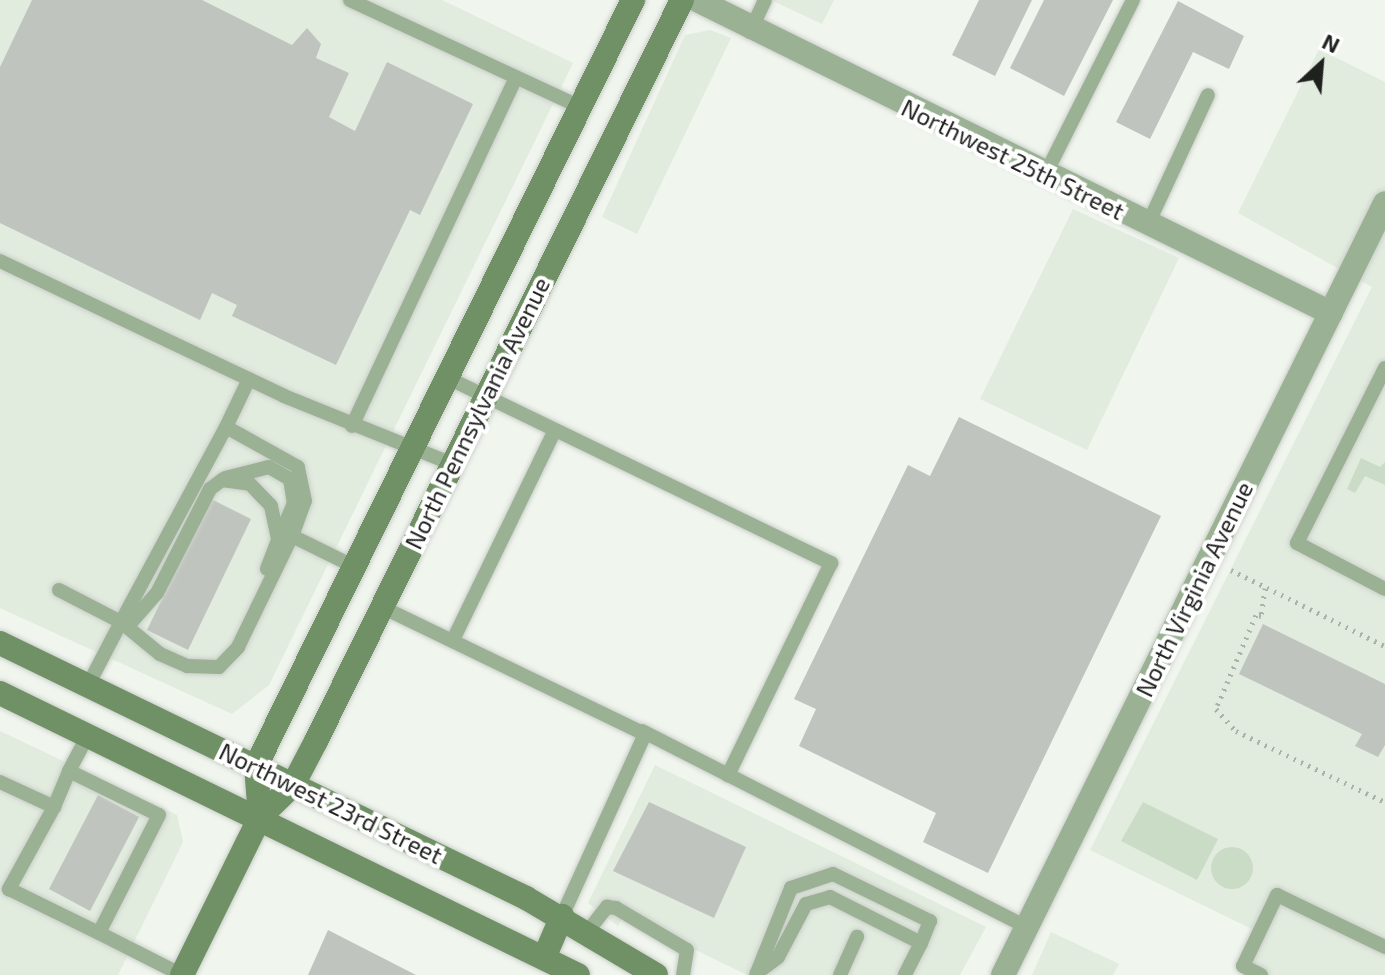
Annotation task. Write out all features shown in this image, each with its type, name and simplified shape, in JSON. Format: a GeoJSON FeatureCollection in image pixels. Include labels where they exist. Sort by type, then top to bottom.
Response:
{"type":"FeatureCollection","features":[{"type":"Feature","properties":{"kind":"main road","name":"North Pennsylvania Avenue"},"geometry":{"type":"LineString","coordinates":[[256,766],[633,0]]}},
{"type":"Feature","properties":{"kind":"main road","name":"North Pennsylvania Avenue"},"geometry":{"type":"LineString","coordinates":[[182,975],[260,817],[293,785],[682,0]]}},
{"type":"Feature","properties":{"kind":"main road"},"geometry":{"type":"LineString","coordinates":[[564,142],[602,160]]}},
{"type":"Feature","properties":{"kind":"main road"},"geometry":{"type":"LineString","coordinates":[[499,271],[538,290]]}},
{"type":"Feature","properties":{"kind":"main road","name":"Northwest 23rd Street"},"geometry":{"type":"LineString","coordinates":[[0,643],[562,916],[656,975]]}},
{"type":"Feature","properties":{"kind":"main road","name":"Northwest 23rd Street"},"geometry":{"type":"LineString","coordinates":[[0,693],[260,817],[578,975]]}},
{"type":"Feature","properties":{"kind":"main road"},"geometry":{"type":"LineString","coordinates":[[256,766],[260,817]]}},
{"type":"Feature","properties":{"kind":"main road"},"geometry":{"type":"LineString","coordinates":[[544,958],[562,916]]}},
{"type":"Feature","properties":{"kind":"street","name":"Northwest 25th Street"},"geometry":{"type":"LineString","coordinates":[[697,0],[750,32],[1331,313]]}},
{"type":"Feature","properties":{"kind":"street","name":"North Virginia Avenue"},"geometry":{"type":"LineString","coordinates":[[1003,975],[1385,203]]}},
{"type":"Feature","properties":{"kind":"lane"},"geometry":{"type":"LineString","coordinates":[[350,0],[581,107]]}},
{"type":"Feature","properties":{"kind":"lane"},"geometry":{"type":"LineString","coordinates":[[750,32],[765,0]]}},
{"type":"Feature","properties":{"kind":"lane"},"geometry":{"type":"LineString","coordinates":[[1045,175],[1133,0]]}},
{"type":"Feature","properties":{"kind":"lane"},"geometry":{"type":"LineString","coordinates":[[352,426],[516,78]]}},
{"type":"Feature","properties":{"kind":"lane"},"geometry":{"type":"LineString","coordinates":[[1148,224],[1208,95]]}},
{"type":"Feature","properties":{"kind":"lane"},"geometry":{"type":"LineString","coordinates":[[0,261],[352,426],[452,464]]}},
{"type":"Feature","properties":{"kind":"lane"},"geometry":{"type":"LineString","coordinates":[[1385,368],[1297,543],[1385,589]]}},
{"type":"Feature","properties":{"kind":"lane"},"geometry":{"type":"LineString","coordinates":[[446,377],[831,563],[728,775]]}},
{"type":"Feature","properties":{"kind":"lane"},"geometry":{"type":"LineString","coordinates":[[88,685],[124,625],[249,379]]}},
{"type":"Feature","properties":{"kind":"lane"},"geometry":{"type":"LineString","coordinates":[[59,590],[124,625],[160,654],[211,670],[238,647],[285,538],[305,501],[298,467],[226,427]]}},
{"type":"Feature","properties":{"kind":"lane"},"geometry":{"type":"LineString","coordinates":[[453,640],[555,430]]}},
{"type":"Feature","properties":{"kind":"lane"},"geometry":{"type":"LineString","coordinates":[[124,625],[157,593],[222,480],[269,467],[290,479],[294,503],[285,538]]}},
{"type":"Feature","properties":{"kind":"lane"},"geometry":{"type":"LineString","coordinates":[[222,480],[237,479],[262,493],[285,538],[353,566]]}},
{"type":"Feature","properties":{"kind":"lane"},"geometry":{"type":"LineString","coordinates":[[382,607],[642,731],[1027,927]]}},
{"type":"Feature","properties":{"kind":"lane"},"geometry":{"type":"LineString","coordinates":[[562,916],[647,740],[642,731]]}},
{"type":"Feature","properties":{"kind":"lane"},"geometry":{"type":"LineString","coordinates":[[88,735],[54,807],[9,889],[182,975]]}},
{"type":"Feature","properties":{"kind":"lane"},"geometry":{"type":"LineString","coordinates":[[69,771],[159,815],[99,933]]}},
{"type":"Feature","properties":{"kind":"lane"},"geometry":{"type":"LineString","coordinates":[[0,782],[54,807]]}},
{"type":"Feature","properties":{"kind":"lane"},"geometry":{"type":"LineString","coordinates":[[756,974],[791,888],[833,874],[930,921],[905,975]]}},
{"type":"Feature","properties":{"kind":"lane"},"geometry":{"type":"LineString","coordinates":[[1261,975],[1243,966],[1277,895],[1385,947]]}},
{"type":"Feature","properties":{"kind":"lane"},"geometry":{"type":"LineString","coordinates":[[756,974],[778,957],[806,904],[830,897],[921,943]]}},
{"type":"Feature","properties":{"kind":"lane"},"geometry":{"type":"LineString","coordinates":[[588,931],[607,907],[616,908],[687,950],[683,975]]}},
{"type":"Feature","properties":{"kind":"lane"},"geometry":{"type":"LineString","coordinates":[[840,975],[857,937]]}},
{"type":"Feature","properties":{"kind":"path"},"geometry":{"type":"LineString","coordinates":[[1208,559],[1385,646]]}},
{"type":"Feature","properties":{"kind":"path"},"geometry":{"type":"LineString","coordinates":[[1265,588],[1261,616],[1256,615],[1216,709],[1236,731],[1385,802]]}},
{"type":"Feature","properties":{"kind":"shaded area"},"geometry":{"type":"Polygon","coordinates":[[[0,0],[442,0],[573,63],[269,685],[232,714],[0,608],[0,0]]]}},
{"type":"Feature","properties":{"kind":"shaded area"},"geometry":{"type":"Polygon","coordinates":[[[771,0],[834,0],[822,24],[771,0]]]}},
{"type":"Feature","properties":{"kind":"shaded area"},"geometry":{"type":"Polygon","coordinates":[[[710,30],[731,38],[637,234],[602,217],[685,35],[710,30]]]}},
{"type":"Feature","properties":{"kind":"shaded area"},"geometry":{"type":"Polygon","coordinates":[[[1319,49],[1385,82],[1385,975],[1242,975],[1262,934],[1090,850],[1372,287],[1238,213],[1319,49]]]}},
{"type":"Feature","properties":{"kind":"shaded area"},"geometry":{"type":"Polygon","coordinates":[[[1073,209],[1179,258],[1087,450],[980,399],[1073,209]]]}},
{"type":"Feature","properties":{"kind":"shaded area"},"geometry":{"type":"Polygon","coordinates":[[[0,731],[177,815],[183,842],[118,975],[0,975],[0,731]]]}},
{"type":"Feature","properties":{"kind":"shaded area"},"geometry":{"type":"Polygon","coordinates":[[[655,765],[986,927],[960,975],[747,975],[624,915],[618,926],[588,903],[655,765]]]}},
{"type":"Feature","properties":{"kind":"shaded area"},"geometry":{"type":"Polygon","coordinates":[[[1051,932],[1119,964],[1113,975],[1032,975],[1051,932]]]}},
{"type":"Feature","properties":{"kind":"green space"},"geometry":{"type":"Polygon","coordinates":[[[1361,458],[1380,467],[1385,462],[1385,485],[1365,476],[1355,493],[1347,489],[1361,458]]]}},
{"type":"Feature","properties":{"kind":"green space"},"geometry":{"type":"Polygon","coordinates":[[[1143,802],[1218,839],[1197,880],[1121,841],[1143,802]]]}},
{"type":"Feature","properties":{"kind":"green space"},"geometry":{"type":"Polygon","coordinates":[[[1232,847],[1247,853],[1253,868],[1247,883],[1232,889],[1217,883],[1211,868],[1217,853],[1232,847]]]}},
{"type":"Feature","properties":{"kind":"building"},"geometry":{"type":"Polygon","coordinates":[[[32,0],[202,0],[292,45],[307,28],[321,44],[316,58],[349,73],[329,117],[355,131],[387,62],[473,104],[420,215],[410,210],[336,365],[232,316],[237,305],[212,293],[200,320],[0,223],[0,67],[32,0]]]}},
{"type":"Feature","properties":{"kind":"building"},"geometry":{"type":"Polygon","coordinates":[[[979,0],[1032,0],[995,76],[952,55],[979,0]]]}},
{"type":"Feature","properties":{"kind":"building"},"geometry":{"type":"Polygon","coordinates":[[[1044,0],[1113,0],[1064,96],[1010,68],[1044,0]]]}},
{"type":"Feature","properties":{"kind":"building"},"geometry":{"type":"Polygon","coordinates":[[[1178,1],[1244,36],[1229,69],[1193,52],[1150,139],[1116,122],[1178,1]]]}},
{"type":"Feature","properties":{"kind":"building"},"geometry":{"type":"Polygon","coordinates":[[[959,417],[1161,516],[988,873],[923,842],[936,813],[799,746],[816,709],[794,699],[908,465],[930,476],[959,417]]]}},
{"type":"Feature","properties":{"kind":"building"},"geometry":{"type":"Polygon","coordinates":[[[211,499],[251,519],[188,650],[147,630],[211,499]]]}},
{"type":"Feature","properties":{"kind":"building"},"geometry":{"type":"Polygon","coordinates":[[[1263,624],[1385,684],[1385,745],[1378,757],[1355,746],[1362,734],[1239,674],[1263,624]]]}},
{"type":"Feature","properties":{"kind":"building"},"geometry":{"type":"Polygon","coordinates":[[[98,795],[139,817],[90,911],[49,889],[98,795]]]}},
{"type":"Feature","properties":{"kind":"building"},"geometry":{"type":"Polygon","coordinates":[[[649,802],[746,847],[714,918],[613,871],[649,802]]]}},
{"type":"Feature","properties":{"kind":"building"},"geometry":{"type":"Polygon","coordinates":[[[328,930],[416,975],[308,975],[328,930]]]}}]}
